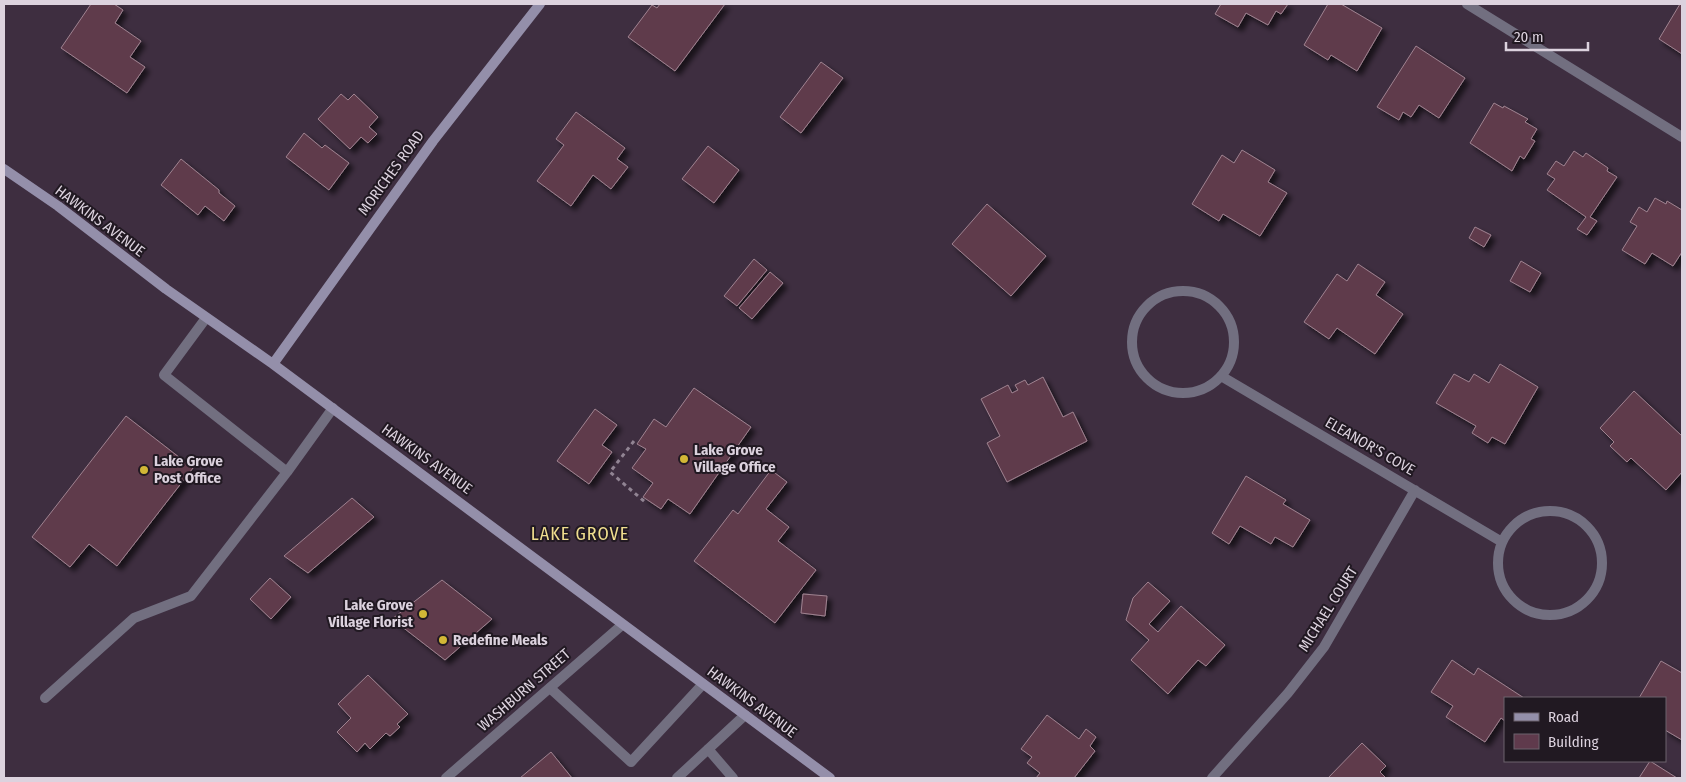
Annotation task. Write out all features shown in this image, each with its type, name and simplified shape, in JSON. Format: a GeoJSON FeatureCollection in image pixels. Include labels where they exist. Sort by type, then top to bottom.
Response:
{"type":"FeatureCollection","features":[{"type":"Feature","properties":{"kind":"street","name":"MORICHES ROAD"},"geometry":{"type":"LineString","coordinates":[[273,364],[433,141],[540,4]]}},
{"type":"Feature","properties":{"kind":"street"},"geometry":{"type":"LineString","coordinates":[[1468,4],[1682,137]]}},
{"type":"Feature","properties":{"kind":"street","name":"HAWKINS AVENUE"},"geometry":{"type":"LineString","coordinates":[[4,169],[58,206],[166,289],[333,408],[830,778]]}},
{"type":"Feature","properties":{"kind":"street"},"geometry":{"type":"LineString","coordinates":[[1172,291],[1200,293],[1216,302],[1223,309],[1232,325],[1234,335],[1233,353],[1221,376],[1197,392],[1179,394],[1159,388],[1139,371],[1133,357],[1131,339],[1136,321],[1147,305],[1161,295],[1172,291]]}},
{"type":"Feature","properties":{"kind":"street"},"geometry":{"type":"LineString","coordinates":[[206,318],[164,375],[288,472]]}},
{"type":"Feature","properties":{"kind":"street","name":"ELEANOR'S COVE"},"geometry":{"type":"LineString","coordinates":[[1221,376],[1502,542]]}},
{"type":"Feature","properties":{"kind":"street"},"geometry":{"type":"LineString","coordinates":[[45,698],[134,618],[191,596],[288,472],[333,408]]}},
{"type":"Feature","properties":{"kind":"street","name":"MICHAEL COURT"},"geometry":{"type":"LineString","coordinates":[[1212,778],[1288,693],[1324,647],[1415,490]]}},
{"type":"Feature","properties":{"kind":"street"},"geometry":{"type":"LineString","coordinates":[[1540,512],[1568,514],[1584,523],[1591,530],[1600,546],[1602,574],[1590,598],[1575,610],[1565,614],[1546,616],[1527,611],[1506,593],[1500,578],[1498,560],[1502,542],[1513,526],[1528,516],[1540,512]]}},
{"type":"Feature","properties":{"kind":"street","name":"WASHBURN STREET"},"geometry":{"type":"LineString","coordinates":[[446,778],[622,625]]}},
{"type":"Feature","properties":{"kind":"street"},"geometry":{"type":"LineString","coordinates":[[550,688],[631,762],[703,684]]}},
{"type":"Feature","properties":{"kind":"street"},"geometry":{"type":"LineString","coordinates":[[677,778],[745,715]]}},
{"type":"Feature","properties":{"kind":"street"},"geometry":{"type":"LineString","coordinates":[[708,749],[733,778]]}},
{"type":"Feature","properties":{"kind":"path"},"geometry":{"type":"LineString","coordinates":[[634,440],[610,472],[645,502]]}},
{"type":"Feature","properties":{"kind":"building"},"geometry":{"type":"Polygon","coordinates":[[[91,4],[114,4],[123,10],[115,23],[141,41],[130,57],[145,67],[127,93],[61,48],[91,4]]]}},
{"type":"Feature","properties":{"kind":"building"},"geometry":{"type":"Polygon","coordinates":[[[660,4],[725,4],[675,71],[628,37],[652,5],[657,8],[660,4]]]}},
{"type":"Feature","properties":{"kind":"building"},"geometry":{"type":"Polygon","coordinates":[[[1221,4],[1288,4],[1281,14],[1276,11],[1268,25],[1246,13],[1238,27],[1215,14],[1221,4]]]}},
{"type":"Feature","properties":{"kind":"building"},"geometry":{"type":"Polygon","coordinates":[[[1328,4],[1341,4],[1382,28],[1357,71],[1331,55],[1328,60],[1304,45],[1328,4]]]}},
{"type":"Feature","properties":{"kind":"building"},"geometry":{"type":"Polygon","coordinates":[[[1680,4],[1682,4],[1682,54],[1659,39],[1680,4]]]}},
{"type":"Feature","properties":{"kind":"building"},"geometry":{"type":"Polygon","coordinates":[[[1416,46],[1465,78],[1439,118],[1419,105],[1411,117],[1403,112],[1399,120],[1377,107],[1416,46]]]}},
{"type":"Feature","properties":{"kind":"building"},"geometry":{"type":"Polygon","coordinates":[[[821,62],[843,78],[801,133],[780,117],[821,62]]]}},
{"type":"Feature","properties":{"kind":"building"},"geometry":{"type":"Polygon","coordinates":[[[341,94],[348,100],[354,94],[378,117],[369,127],[377,134],[368,143],[361,137],[350,149],[318,119],[341,94]]]}},
{"type":"Feature","properties":{"kind":"building"},"geometry":{"type":"Polygon","coordinates":[[[1494,103],[1503,108],[1504,106],[1528,119],[1525,122],[1537,129],[1531,139],[1535,141],[1524,159],[1520,156],[1512,171],[1470,143],[1494,103]]]}},
{"type":"Feature","properties":{"kind":"building"},"geometry":{"type":"Polygon","coordinates":[[[576,112],[625,148],[617,159],[628,167],[611,189],[593,175],[571,206],[537,181],[564,145],[556,139],[576,112]]]}},
{"type":"Feature","properties":{"kind":"building"},"geometry":{"type":"Polygon","coordinates":[[[304,133],[322,148],[325,145],[349,163],[329,190],[286,157],[304,133]]]}},
{"type":"Feature","properties":{"kind":"building"},"geometry":{"type":"Polygon","coordinates":[[[708,146],[739,170],[714,203],[682,179],[708,146]]]}},
{"type":"Feature","properties":{"kind":"building"},"geometry":{"type":"Polygon","coordinates":[[[1242,150],[1275,170],[1268,182],[1287,193],[1260,236],[1223,214],[1219,221],[1192,204],[1222,155],[1234,163],[1242,150]]]}},
{"type":"Feature","properties":{"kind":"building"},"geometry":{"type":"Polygon","coordinates":[[[1574,151],[1583,157],[1586,153],[1608,168],[1607,171],[1617,177],[1590,217],[1597,221],[1587,235],[1577,229],[1586,217],[1547,190],[1555,179],[1547,174],[1556,161],[1564,166],[1574,151]]]}},
{"type":"Feature","properties":{"kind":"building"},"geometry":{"type":"Polygon","coordinates":[[[181,159],[219,190],[219,193],[235,206],[224,221],[205,206],[198,215],[161,185],[181,159]]]}},
{"type":"Feature","properties":{"kind":"building"},"geometry":{"type":"Polygon","coordinates":[[[1655,198],[1666,204],[1667,201],[1682,210],[1682,252],[1673,266],[1652,253],[1645,264],[1622,250],[1637,226],[1630,222],[1639,207],[1647,212],[1655,198]]]}},
{"type":"Feature","properties":{"kind":"building"},"geometry":{"type":"Polygon","coordinates":[[[987,204],[1046,256],[1011,296],[952,244],[987,204]]]}},
{"type":"Feature","properties":{"kind":"building"},"geometry":{"type":"Polygon","coordinates":[[[1475,227],[1491,235],[1484,247],[1469,238],[1475,227]]]}},
{"type":"Feature","properties":{"kind":"building"},"geometry":{"type":"Polygon","coordinates":[[[754,259],[767,270],[737,306],[724,296],[754,259]]]}},
{"type":"Feature","properties":{"kind":"building"},"geometry":{"type":"Polygon","coordinates":[[[1521,261],[1541,273],[1530,292],[1510,281],[1521,261]]]}},
{"type":"Feature","properties":{"kind":"building"},"geometry":{"type":"Polygon","coordinates":[[[1358,264],[1385,282],[1376,295],[1403,314],[1375,354],[1337,328],[1329,339],[1304,322],[1337,274],[1347,281],[1358,264]]]}},
{"type":"Feature","properties":{"kind":"building"},"geometry":{"type":"Polygon","coordinates":[[[770,272],[783,283],[752,319],[739,308],[770,272]]]}},
{"type":"Feature","properties":{"kind":"building"},"geometry":{"type":"Polygon","coordinates":[[[1500,364],[1538,387],[1505,444],[1492,437],[1488,443],[1472,433],[1476,426],[1436,403],[1454,374],[1469,382],[1474,374],[1489,383],[1500,364]]]}},
{"type":"Feature","properties":{"kind":"building"},"geometry":{"type":"Polygon","coordinates":[[[1043,377],[1063,417],[1073,412],[1087,441],[1007,482],[987,443],[1000,436],[981,399],[1008,385],[1012,393],[1018,390],[1015,385],[1025,380],[1028,385],[1043,377]]]}},
{"type":"Feature","properties":{"kind":"building","name":"Lake Grove Village Office"},"geometry":{"type":"Polygon","coordinates":[[[694,388],[751,427],[690,514],[668,499],[661,509],[643,497],[653,483],[632,468],[646,449],[637,444],[654,419],[666,427],[694,388]]]}},
{"type":"Feature","properties":{"kind":"building"},"geometry":{"type":"Polygon","coordinates":[[[1634,391],[1682,436],[1682,472],[1666,490],[1631,458],[1627,462],[1610,446],[1614,442],[1600,428],[1634,391]]]}},
{"type":"Feature","properties":{"kind":"building"},"geometry":{"type":"Polygon","coordinates":[[[595,409],[617,425],[602,445],[612,452],[589,484],[557,461],[595,409]]]}},
{"type":"Feature","properties":{"kind":"building"},"geometry":{"type":"Polygon","coordinates":[[[126,416],[193,468],[117,566],[89,544],[70,567],[32,537],[126,416]]]}},
{"type":"Feature","properties":{"kind":"building"},"geometry":{"type":"Polygon","coordinates":[[[771,470],[787,482],[766,509],[789,527],[778,541],[816,570],[775,623],[694,561],[733,510],[738,514],[771,470]]]}},
{"type":"Feature","properties":{"kind":"building"},"geometry":{"type":"Polygon","coordinates":[[[1246,476],[1286,500],[1283,504],[1310,520],[1293,547],[1275,537],[1271,544],[1240,526],[1229,544],[1212,533],[1246,476]]]}},
{"type":"Feature","properties":{"kind":"building"},"geometry":{"type":"Polygon","coordinates":[[[352,498],[374,517],[308,573],[284,556],[352,498]]]}},
{"type":"Feature","properties":{"kind":"building"},"geometry":{"type":"Polygon","coordinates":[[[270,578],[291,597],[271,619],[250,599],[270,578]]]}},
{"type":"Feature","properties":{"kind":"building","name":"Redefine Meals"},"geometry":{"type":"Polygon","coordinates":[[[442,580],[492,619],[445,660],[392,619],[442,580]]]}},
{"type":"Feature","properties":{"kind":"building"},"geometry":{"type":"Polygon","coordinates":[[[1148,582],[1170,601],[1149,624],[1158,632],[1181,606],[1225,645],[1206,666],[1198,660],[1168,694],[1131,660],[1149,640],[1126,620],[1133,598],[1148,582]]]}},
{"type":"Feature","properties":{"kind":"building"},"geometry":{"type":"Polygon","coordinates":[[[803,594],[827,596],[825,616],[801,613],[803,594]]]}},
{"type":"Feature","properties":{"kind":"building"},"geometry":{"type":"Polygon","coordinates":[[[1452,660],[1474,675],[1478,668],[1522,697],[1504,697],[1504,720],[1501,718],[1485,742],[1446,717],[1453,706],[1431,692],[1452,660]]]}},
{"type":"Feature","properties":{"kind":"building"},"geometry":{"type":"Polygon","coordinates":[[[1661,661],[1682,673],[1682,740],[1666,731],[1666,697],[1640,697],[1661,661]]]}},
{"type":"Feature","properties":{"kind":"building"},"geometry":{"type":"Polygon","coordinates":[[[368,675],[408,714],[397,724],[400,727],[390,736],[386,733],[370,749],[365,743],[357,752],[337,732],[351,718],[338,704],[368,675]]]}},
{"type":"Feature","properties":{"kind":"building"},"geometry":{"type":"Polygon","coordinates":[[[1047,715],[1079,739],[1086,729],[1096,737],[1090,746],[1095,751],[1074,778],[1036,778],[1040,773],[1027,763],[1032,757],[1021,749],[1047,715]]]}},
{"type":"Feature","properties":{"kind":"building"},"geometry":{"type":"Polygon","coordinates":[[[1362,743],[1386,766],[1380,772],[1386,778],[1328,778],[1362,743]]]}},
{"type":"Feature","properties":{"kind":"building"},"geometry":{"type":"Polygon","coordinates":[[[551,752],[572,778],[520,778],[551,752]]]}},
{"type":"Feature","properties":{"kind":"building"},"geometry":{"type":"Polygon","coordinates":[[[1649,762],[1652,762],[1677,778],[1639,778],[1649,762]]]}},
{"type":"Feature","properties":{"kind":"place","name":"Lake Grove Village Office"},"geometry":{"type":"Point","coordinates":[684,459]}},
{"type":"Feature","properties":{"kind":"place","name":"Lake Grove Post Office"},"geometry":{"type":"Point","coordinates":[144,470]}},
{"type":"Feature","properties":{"kind":"place","name":"Lake Grove Village Florist"},"geometry":{"type":"Point","coordinates":[423,614]}},
{"type":"Feature","properties":{"kind":"place","name":"Redefine Meals"},"geometry":{"type":"Point","coordinates":[443,640]}},
{"type":"Feature","properties":{"kind":"district","name":"LAKE GROVE"},"geometry":{"type":"Point","coordinates":[580,534]}}]}
